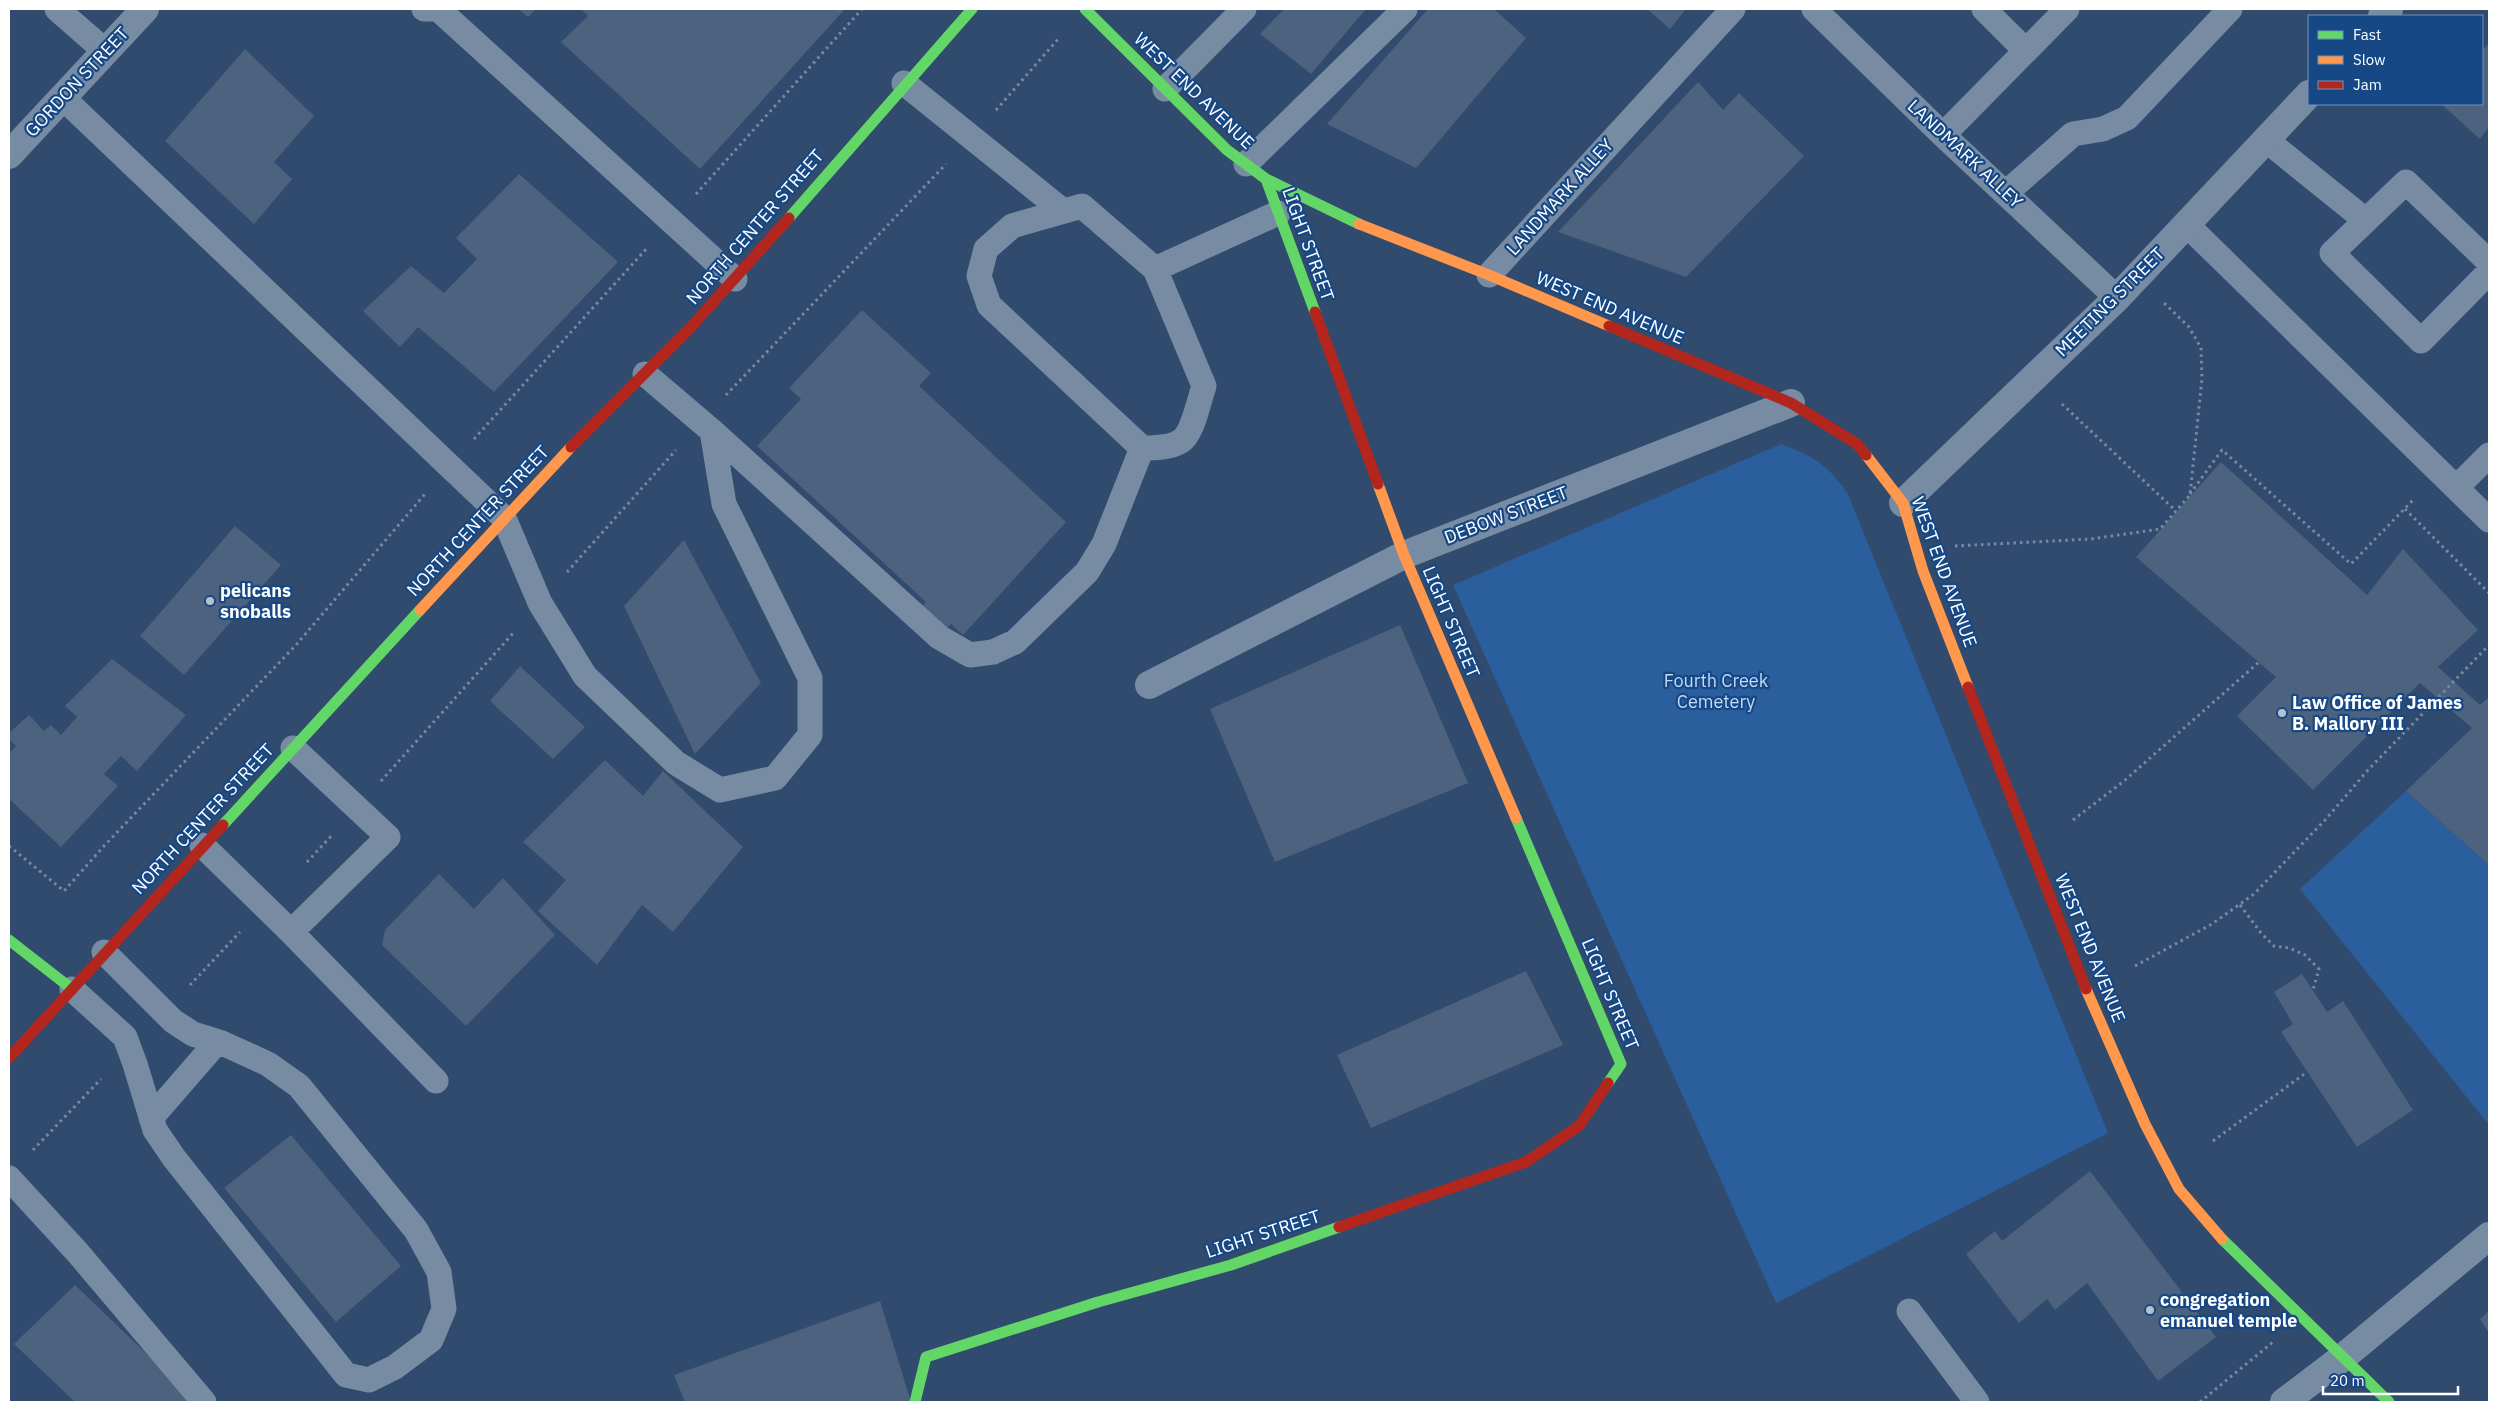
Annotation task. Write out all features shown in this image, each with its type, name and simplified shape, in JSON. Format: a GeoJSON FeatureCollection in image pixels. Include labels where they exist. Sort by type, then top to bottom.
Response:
{"type":"FeatureCollection","features":[{"type":"Feature","properties":{"kind":"main road","name":"NORTH CENTER STREET"},"geometry":{"type":"LineString","coordinates":[[9,1058],[202,845],[551,467],[645,374],[735,280],[904,82],[972,9]]}},
{"type":"Feature","properties":{"kind":"main road","name":"WEST END AVENUE"},"geometry":{"type":"LineString","coordinates":[[1085,9],[1227,150],[1266,179],[1369,229],[1489,275],[1791,403],[1857,444],[1903,504],[1927,580],[2098,1018],[2145,1124],[2179,1189],[2226,1244],[2389,1402]]}},
{"type":"Feature","properties":{"kind":"main road","name":"LIGHT STREET"},"geometry":{"type":"LineString","coordinates":[[915,1402],[926,1357],[1098,1302],[1231,1265],[1526,1162],[1579,1126],[1621,1064],[1404,555],[1266,179]]}},
{"type":"Feature","properties":{"kind":"main road"},"geometry":{"type":"LineString","coordinates":[[9,940],[72,989]]}},
{"type":"Feature","properties":{"kind":"street","name":"GORDON STREET"},"geometry":{"type":"LineString","coordinates":[[9,155],[144,9]]}},
{"type":"Feature","properties":{"kind":"street","name":"MEETING STREET"},"geometry":{"type":"LineString","coordinates":[[1903,504],[2117,298],[2308,95]]}},
{"type":"Feature","properties":{"kind":"street","name":"DEBOW STREET"},"geometry":{"type":"LineString","coordinates":[[1149,685],[1404,555],[1791,403]]}},
{"type":"Feature","properties":{"kind":"street"},"geometry":{"type":"LineString","coordinates":[[2284,1402],[2342,1358],[2489,1236]]}},
{"type":"Feature","properties":{"kind":"lane"},"geometry":{"type":"LineString","coordinates":[[57,9],[105,51]]}},
{"type":"Feature","properties":{"kind":"lane"},"geometry":{"type":"LineString","coordinates":[[424,9],[438,9],[735,280]]}},
{"type":"Feature","properties":{"kind":"lane"},"geometry":{"type":"LineString","coordinates":[[1165,89],[1244,9]]}},
{"type":"Feature","properties":{"kind":"lane"},"geometry":{"type":"LineString","coordinates":[[1246,164],[1404,9]]}},
{"type":"Feature","properties":{"kind":"lane","name":"LANDMARK ALLEY"},"geometry":{"type":"LineString","coordinates":[[1489,275],[1733,9]]}},
{"type":"Feature","properties":{"kind":"lane","name":"LANDMARK ALLEY"},"geometry":{"type":"LineString","coordinates":[[1814,9],[1943,135],[2007,192],[2117,298]]}},
{"type":"Feature","properties":{"kind":"lane"},"geometry":{"type":"LineString","coordinates":[[1984,9],[2026,51]]}},
{"type":"Feature","properties":{"kind":"lane"},"geometry":{"type":"LineString","coordinates":[[1943,135],[2066,9]]}},
{"type":"Feature","properties":{"kind":"lane"},"geometry":{"type":"LineString","coordinates":[[2007,192],[2074,134],[2103,129],[2127,118],[2230,9]]}},
{"type":"Feature","properties":{"kind":"lane"},"geometry":{"type":"LineString","coordinates":[[904,82],[1062,211]]}},
{"type":"Feature","properties":{"kind":"lane"},"geometry":{"type":"LineString","coordinates":[[63,98],[504,518],[540,602],[585,676],[676,763],[720,790],[775,778],[810,735],[810,678],[724,504],[712,430]]}},
{"type":"Feature","properties":{"kind":"lane"},"geometry":{"type":"LineString","coordinates":[[2266,140],[2364,219]]}},
{"type":"Feature","properties":{"kind":"lane"},"geometry":{"type":"LineString","coordinates":[[2489,262],[2406,182],[2364,219],[2332,253],[2421,341],[2489,272]]}},
{"type":"Feature","properties":{"kind":"lane"},"geometry":{"type":"LineString","coordinates":[[1082,206],[1155,269],[1204,386],[1191,427],[1181,441],[1158,447],[1142,448],[989,305],[979,276],[986,249],[1012,226],[1062,211],[1082,206]]}},
{"type":"Feature","properties":{"kind":"lane"},"geometry":{"type":"LineString","coordinates":[[1155,269],[1278,213]]}},
{"type":"Feature","properties":{"kind":"lane"},"geometry":{"type":"LineString","coordinates":[[2186,224],[2489,520]]}},
{"type":"Feature","properties":{"kind":"lane"},"geometry":{"type":"LineString","coordinates":[[645,374],[712,430],[938,638],[970,654],[993,652],[1015,642],[1088,572],[1104,544],[1142,448]]}},
{"type":"Feature","properties":{"kind":"lane"},"geometry":{"type":"LineString","coordinates":[[2448,480],[2489,455]]}},
{"type":"Feature","properties":{"kind":"lane"},"geometry":{"type":"LineString","coordinates":[[291,932],[388,837],[293,748]]}},
{"type":"Feature","properties":{"kind":"lane"},"geometry":{"type":"LineString","coordinates":[[202,845],[291,932],[436,1081]]}},
{"type":"Feature","properties":{"kind":"lane"},"geometry":{"type":"LineString","coordinates":[[72,989],[125,1037],[155,1130],[174,1158],[346,1375],[369,1380],[395,1367],[431,1340],[444,1309],[439,1272],[416,1230],[299,1086],[268,1064],[193,1034],[173,1021],[104,952]]}},
{"type":"Feature","properties":{"kind":"lane"},"geometry":{"type":"LineString","coordinates":[[151,1118],[217,1042]]}},
{"type":"Feature","properties":{"kind":"lane"},"geometry":{"type":"LineString","coordinates":[[9,1178],[78,1253],[204,1402]]}},
{"type":"Feature","properties":{"kind":"lane"},"geometry":{"type":"LineString","coordinates":[[1910,1311],[1976,1402]]}},
{"type":"Feature","properties":{"kind":"path"},"geometry":{"type":"LineString","coordinates":[[2137,277],[2189,327],[2201,348],[2202,378],[2190,495]]}},
{"type":"Feature","properties":{"kind":"path"},"geometry":{"type":"LineString","coordinates":[[2034,378],[2176,511]]}},
{"type":"Feature","properties":{"kind":"path"},"geometry":{"type":"LineString","coordinates":[[1917,548],[2091,539],[2160,528],[2190,495],[2222,450],[2351,564],[2405,508],[2448,480]]}},
{"type":"Feature","properties":{"kind":"path"},"geometry":{"type":"LineString","coordinates":[[2405,508],[2489,592]]}},
{"type":"Feature","properties":{"kind":"path"},"geometry":{"type":"LineString","coordinates":[[2135,966],[2212,924],[2254,894],[2326,819],[2368,770],[2489,645]]}},
{"type":"Feature","properties":{"kind":"path"},"geometry":{"type":"LineString","coordinates":[[2072,820],[2124,781],[2259,662]]}},
{"type":"Feature","properties":{"kind":"path"},"geometry":{"type":"LineString","coordinates":[[9,846],[64,891]]}},
{"type":"Feature","properties":{"kind":"path"},"geometry":{"type":"LineString","coordinates":[[2240,905],[2274,946],[2289,948],[2305,955],[2319,968],[2313,990]]}},
{"type":"Feature","properties":{"kind":"path"},"geometry":{"type":"LineString","coordinates":[[2213,1141],[2307,1072]]}},
{"type":"Feature","properties":{"kind":"path"},"geometry":{"type":"LineString","coordinates":[[2200,1402],[2276,1340]]}},
{"type":"Feature","properties":{"kind":"green space","name":"Fourth Creek Cemetery"},"geometry":{"type":"Polygon","coordinates":[[[1781,444],[1818,462],[1833,474],[1847,492],[2108,1133],[1776,1303],[1453,585],[1781,444]]]}},
{"type":"Feature","properties":{"kind":"green space"},"geometry":{"type":"Polygon","coordinates":[[[2406,791],[2489,865],[2489,1125],[2300,889],[2406,791]]]}},
{"type":"Feature","properties":{"kind":"building"},"geometry":{"type":"Polygon","coordinates":[[[518,9],[536,9],[528,17],[518,9]]]}},
{"type":"Feature","properties":{"kind":"building"},"geometry":{"type":"Polygon","coordinates":[[[581,9],[845,9],[700,169],[561,42],[588,16],[581,9]]]}},
{"type":"Feature","properties":{"kind":"building"},"geometry":{"type":"Polygon","coordinates":[[[1284,9],[1366,9],[1311,74],[1260,34],[1284,9]]]}},
{"type":"Feature","properties":{"kind":"building"},"geometry":{"type":"Polygon","coordinates":[[[1428,9],[1494,9],[1526,38],[1416,168],[1327,124],[1428,9]]]}},
{"type":"Feature","properties":{"kind":"building"},"geometry":{"type":"Polygon","coordinates":[[[1647,9],[1686,9],[1670,29],[1647,9]]]}},
{"type":"Feature","properties":{"kind":"building"},"geometry":{"type":"Polygon","coordinates":[[[2489,43],[2489,127],[2480,139],[2442,105],[2483,105],[2483,50],[2489,43]]]}},
{"type":"Feature","properties":{"kind":"building"},"geometry":{"type":"Polygon","coordinates":[[[245,49],[314,116],[274,162],[292,179],[254,224],[165,141],[245,49]]]}},
{"type":"Feature","properties":{"kind":"building"},"geometry":{"type":"Polygon","coordinates":[[[1698,82],[1723,110],[1739,93],[1804,156],[1686,277],[1558,232],[1698,82]]]}},
{"type":"Feature","properties":{"kind":"building"},"geometry":{"type":"Polygon","coordinates":[[[519,174],[618,262],[494,392],[418,327],[400,347],[363,311],[411,266],[444,293],[477,259],[456,238],[519,174]]]}},
{"type":"Feature","properties":{"kind":"building"},"geometry":{"type":"Polygon","coordinates":[[[862,310],[931,373],[919,386],[1066,522],[963,635],[951,624],[939,637],[907,623],[926,602],[757,446],[801,399],[789,388],[862,310]]]}},
{"type":"Feature","properties":{"kind":"building"},"geometry":{"type":"Polygon","coordinates":[[[2221,462],[2367,595],[2403,549],[2478,630],[2438,667],[2480,705],[2489,697],[2489,865],[2406,791],[2472,728],[2420,683],[2313,790],[2237,716],[2276,677],[2136,557],[2221,462]]]}},
{"type":"Feature","properties":{"kind":"building","name":"pelicans snoballs"},"geometry":{"type":"Polygon","coordinates":[[[235,526],[281,565],[184,675],[140,636],[235,526]]]}},
{"type":"Feature","properties":{"kind":"building"},"geometry":{"type":"Polygon","coordinates":[[[684,540],[761,683],[695,754],[624,606],[684,540]]]}},
{"type":"Feature","properties":{"kind":"building"},"geometry":{"type":"Polygon","coordinates":[[[1400,625],[1468,783],[1275,862],[1210,709],[1400,625]]]}},
{"type":"Feature","properties":{"kind":"building"},"geometry":{"type":"Polygon","coordinates":[[[112,659],[186,715],[137,771],[121,756],[104,774],[118,786],[61,847],[9,799],[9,753],[16,746],[9,739],[9,733],[29,715],[44,731],[51,725],[61,735],[77,717],[65,706],[112,659]]]}},
{"type":"Feature","properties":{"kind":"building"},"geometry":{"type":"Polygon","coordinates":[[[520,666],[585,727],[553,759],[490,701],[520,666]]]}},
{"type":"Feature","properties":{"kind":"building"},"geometry":{"type":"Polygon","coordinates":[[[605,760],[643,796],[663,771],[743,847],[673,932],[642,905],[597,965],[538,911],[566,880],[523,842],[605,760]]]}},
{"type":"Feature","properties":{"kind":"building"},"geometry":{"type":"Polygon","coordinates":[[[439,874],[474,909],[503,878],[555,935],[466,1026],[382,945],[385,930],[439,874]]]}},
{"type":"Feature","properties":{"kind":"building"},"geometry":{"type":"Polygon","coordinates":[[[1526,971],[1563,1045],[1371,1128],[1337,1055],[1526,971]]]}},
{"type":"Feature","properties":{"kind":"building"},"geometry":{"type":"Polygon","coordinates":[[[2302,974],[2327,1012],[2343,1001],[2413,1110],[2357,1147],[2281,1032],[2293,1024],[2274,992],[2302,974]]]}},
{"type":"Feature","properties":{"kind":"building"},"geometry":{"type":"Polygon","coordinates":[[[291,1135],[401,1266],[336,1322],[224,1188],[291,1135]]]}},
{"type":"Feature","properties":{"kind":"building"},"geometry":{"type":"Polygon","coordinates":[[[2090,1171],[2216,1337],[2158,1381],[2087,1283],[2055,1310],[2047,1299],[2019,1323],[1966,1254],[1995,1231],[2002,1241],[2090,1171]]]}},
{"type":"Feature","properties":{"kind":"building"},"geometry":{"type":"Polygon","coordinates":[[[75,1285],[197,1402],[75,1402],[14,1344],[75,1285]]]}},
{"type":"Feature","properties":{"kind":"building"},"geometry":{"type":"Polygon","coordinates":[[[880,1301],[911,1402],[685,1402],[674,1375],[880,1301]]]}},
{"type":"Feature","properties":{"kind":"building"},"geometry":{"type":"Polygon","coordinates":[[[2489,1311],[2489,1333],[2480,1319],[2489,1311]]]}},
{"type":"Feature","properties":{"kind":"traffic: fast"},"geometry":{"type":"LineString","coordinates":[[789,218],[972,9]]}},
{"type":"Feature","properties":{"kind":"traffic: fast"},"geometry":{"type":"LineString","coordinates":[[1085,9],[1227,150],[1266,179],[1359,224]]}},
{"type":"Feature","properties":{"kind":"traffic: fast"},"geometry":{"type":"LineString","coordinates":[[1266,179],[1315,312]]}},
{"type":"Feature","properties":{"kind":"traffic: fast"},"geometry":{"type":"LineString","coordinates":[[223,825],[420,610]]}},
{"type":"Feature","properties":{"kind":"traffic: fast"},"geometry":{"type":"LineString","coordinates":[[1516,818],[1621,1064],[1608,1083]]}},
{"type":"Feature","properties":{"kind":"traffic: fast"},"geometry":{"type":"LineString","coordinates":[[9,940],[72,989]]}},
{"type":"Feature","properties":{"kind":"traffic: fast"},"geometry":{"type":"LineString","coordinates":[[915,1402],[926,1357],[1098,1302],[1231,1265],[1339,1227]]}},
{"type":"Feature","properties":{"kind":"traffic: fast"},"geometry":{"type":"LineString","coordinates":[[2222,1239],[2389,1402]]}},
{"type":"Feature","properties":{"kind":"traffic: slow"},"geometry":{"type":"LineString","coordinates":[[1359,224],[1489,275],[1609,326]]}},
{"type":"Feature","properties":{"kind":"traffic: slow"},"geometry":{"type":"LineString","coordinates":[[420,610],[571,447]]}},
{"type":"Feature","properties":{"kind":"traffic: slow"},"geometry":{"type":"LineString","coordinates":[[1866,455],[1903,503],[1923,571],[1968,687]]}},
{"type":"Feature","properties":{"kind":"traffic: slow"},"geometry":{"type":"LineString","coordinates":[[1378,484],[1404,555],[1516,818]]}},
{"type":"Feature","properties":{"kind":"traffic: slow"},"geometry":{"type":"LineString","coordinates":[[2086,989],[2145,1124],[2179,1189],[2222,1239]]}},
{"type":"Feature","properties":{"kind":"traffic: jam"},"geometry":{"type":"LineString","coordinates":[[571,447],[691,327],[789,218]]}},
{"type":"Feature","properties":{"kind":"traffic: jam"},"geometry":{"type":"LineString","coordinates":[[1315,312],[1378,484]]}},
{"type":"Feature","properties":{"kind":"traffic: jam"},"geometry":{"type":"LineString","coordinates":[[1609,326],[1791,403],[1857,444],[1866,455]]}},
{"type":"Feature","properties":{"kind":"traffic: jam"},"geometry":{"type":"LineString","coordinates":[[1968,687],[2086,989]]}},
{"type":"Feature","properties":{"kind":"traffic: jam"},"geometry":{"type":"LineString","coordinates":[[9,1058],[223,825]]}},
{"type":"Feature","properties":{"kind":"traffic: jam"},"geometry":{"type":"LineString","coordinates":[[1339,1227],[1526,1162],[1579,1126],[1608,1083]]}},
{"type":"Feature","properties":{"kind":"place","name":"pelicans snoballs"},"geometry":{"type":"Point","coordinates":[210,601]}},
{"type":"Feature","properties":{"kind":"place","name":"Law Office of James B. Mallory III"},"geometry":{"type":"Point","coordinates":[2282,713]}},
{"type":"Feature","properties":{"kind":"place","name":"congregation emanuel temple"},"geometry":{"type":"Point","coordinates":[2150,1310]}}]}
